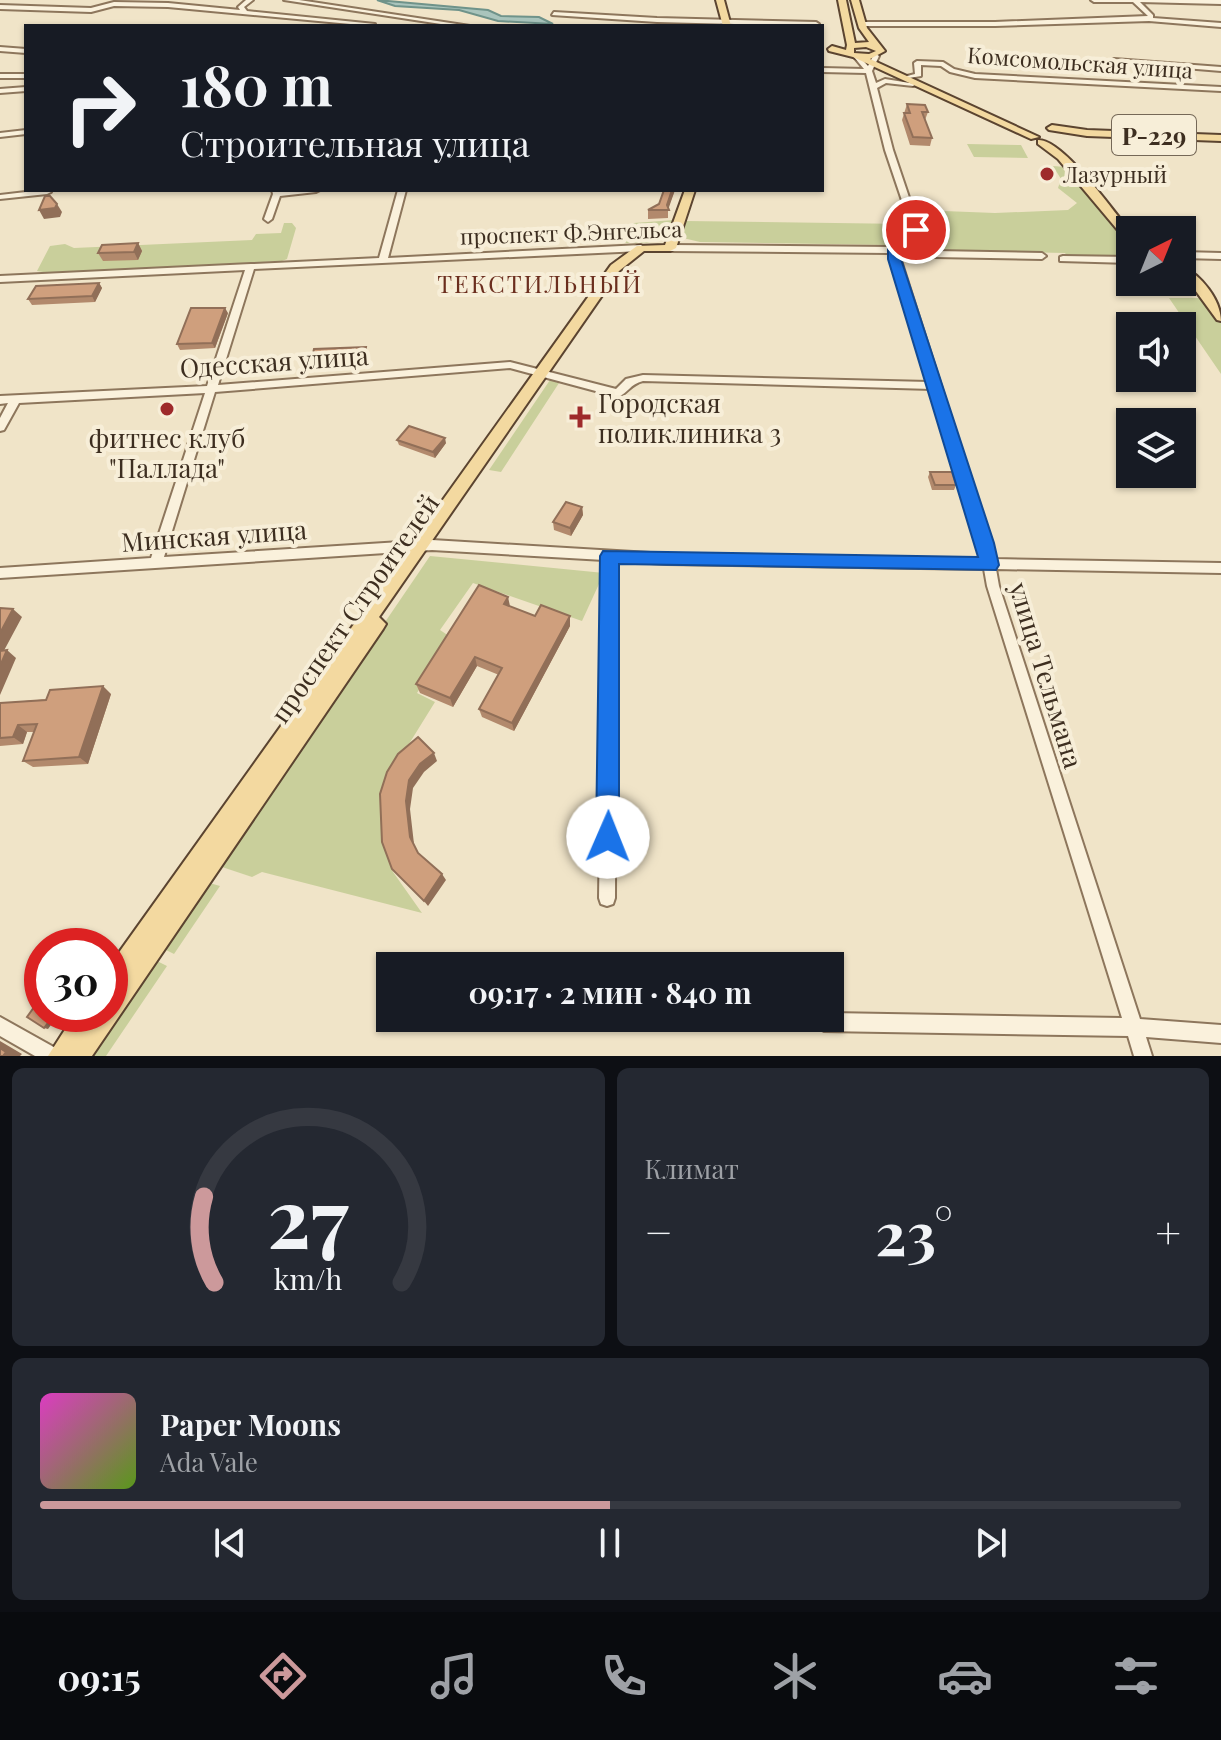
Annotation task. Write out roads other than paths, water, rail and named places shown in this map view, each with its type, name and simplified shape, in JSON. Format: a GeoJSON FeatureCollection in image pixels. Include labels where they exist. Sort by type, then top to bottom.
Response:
{"type":"FeatureCollection","features":[{"type":"Feature","properties":{"kind":"main road"},"geometry":{"type":"LineString","coordinates":[[720,0],[727,24]]}},
{"type":"Feature","properties":{"kind":"main road"},"geometry":{"type":"LineString","coordinates":[[842,0],[852,50]]}},
{"type":"Feature","properties":{"kind":"main road"},"geometry":{"type":"LineString","coordinates":[[855,0],[875,58]]}},
{"type":"Feature","properties":{"kind":"main road","name":"Р-229"},"geometry":{"type":"LineString","coordinates":[[852,50],[865,44],[875,58],[905,78]]}},
{"type":"Feature","properties":{"kind":"main road","name":"Р-229"},"geometry":{"type":"LineString","coordinates":[[827,49],[852,50],[875,58],[905,78],[1038,139],[1066,141],[1087,133]]}},
{"type":"Feature","properties":{"kind":"main road","name":"Р-229"},"geometry":{"type":"LineString","coordinates":[[1000,120],[1087,133],[1221,138]]}},
{"type":"Feature","properties":{"kind":"main road"},"geometry":{"type":"LineString","coordinates":[[1047,128],[1033,131],[1038,139],[1062,157],[1116,221]]}},
{"type":"Feature","properties":{"kind":"main road","name":"Р-229"},"geometry":{"type":"LineString","coordinates":[[1047,128],[1065,134],[1066,141]]}},
{"type":"Feature","properties":{"kind":"main road"},"geometry":{"type":"LineString","coordinates":[[1062,157],[1066,141]]}},
{"type":"Feature","properties":{"kind":"main road"},"geometry":{"type":"LineString","coordinates":[[670,248],[689,192]]}},
{"type":"Feature","properties":{"kind":"main road","name":"проспект Ф.Энгельса"},"geometry":{"type":"LineString","coordinates":[[647,248],[670,248]]}},
{"type":"Feature","properties":{"kind":"main road","name":"проспект Строителей"},"geometry":{"type":"LineString","coordinates":[[128,960],[425,545],[615,268],[647,248]]}},
{"type":"Feature","properties":{"kind":"main road"},"geometry":{"type":"LineString","coordinates":[[1196,283],[1221,317]]}},
{"type":"Feature","properties":{"kind":"main road","name":"проспект Строителей"},"geometry":{"type":"LineString","coordinates":[[128,984],[425,545]]}},
{"type":"Feature","properties":{"kind":"main road"},"geometry":{"type":"LineString","coordinates":[[60,1056],[77,1032]]}},
{"type":"Feature","properties":{"kind":"main road","name":"проспект Строителей"},"geometry":{"type":"LineString","coordinates":[[78,1056],[95,1032]]}},
{"type":"Feature","properties":{"kind":"street"},"geometry":{"type":"LineString","coordinates":[[35,8],[52,0]]}},
{"type":"Feature","properties":{"kind":"street"},"geometry":{"type":"LineString","coordinates":[[246,13],[241,7],[250,0]]}},
{"type":"Feature","properties":{"kind":"street"},"geometry":{"type":"LineString","coordinates":[[287,0],[453,24]]}},
{"type":"Feature","properties":{"kind":"street"},"geometry":{"type":"LineString","coordinates":[[1094,0],[1221,2]]}},
{"type":"Feature","properties":{"kind":"street"},"geometry":{"type":"LineString","coordinates":[[1135,1],[1151,16],[1149,19]]}},
{"type":"Feature","properties":{"kind":"street"},"geometry":{"type":"LineString","coordinates":[[0,7],[91,10],[114,4],[168,5],[372,24]]}},
{"type":"Feature","properties":{"kind":"street"},"geometry":{"type":"LineString","coordinates":[[554,14],[727,24],[816,24]]}},
{"type":"Feature","properties":{"kind":"street"},"geometry":{"type":"LineString","coordinates":[[862,24],[1149,19],[1221,25]]}},
{"type":"Feature","properties":{"kind":"street"},"geometry":{"type":"LineString","coordinates":[[0,49],[24,51]]}},
{"type":"Feature","properties":{"kind":"street"},"geometry":{"type":"LineString","coordinates":[[824,70],[875,58],[874,87],[889,150],[916,230],[913,239],[893,250]]}},
{"type":"Feature","properties":{"kind":"street"},"geometry":{"type":"LineString","coordinates":[[1114,61],[1221,69]]}},
{"type":"Feature","properties":{"kind":"street","name":"Комсомольская улица"},"geometry":{"type":"LineString","coordinates":[[905,78],[919,75],[917,63],[943,64],[952,71],[975,76],[1221,89]]}},
{"type":"Feature","properties":{"kind":"street"},"geometry":{"type":"LineString","coordinates":[[0,76],[24,76]]}},
{"type":"Feature","properties":{"kind":"street"},"geometry":{"type":"LineString","coordinates":[[874,87],[892,81],[926,87]]}},
{"type":"Feature","properties":{"kind":"street"},"geometry":{"type":"LineString","coordinates":[[0,91],[24,89]]}},
{"type":"Feature","properties":{"kind":"street"},"geometry":{"type":"LineString","coordinates":[[0,135],[24,132]]}},
{"type":"Feature","properties":{"kind":"street"},"geometry":{"type":"LineString","coordinates":[[0,197],[47,192]]}},
{"type":"Feature","properties":{"kind":"street"},"geometry":{"type":"LineString","coordinates":[[268,219],[277,192]]}},
{"type":"Feature","properties":{"kind":"street"},"geometry":{"type":"LineString","coordinates":[[383,259],[401,192]]}},
{"type":"Feature","properties":{"kind":"street"},"geometry":{"type":"LineString","coordinates":[[906,245],[934,254],[1042,256]]}},
{"type":"Feature","properties":{"kind":"street","name":"проспект Ф.Энгельса"},"geometry":{"type":"LineString","coordinates":[[0,279],[647,248]]}},
{"type":"Feature","properties":{"kind":"street","name":"проспект Ф.Энгельса"},"geometry":{"type":"LineString","coordinates":[[670,248],[893,250]]}},
{"type":"Feature","properties":{"kind":"street","name":"улица Тельмана"},"geometry":{"type":"LineString","coordinates":[[893,250],[985,543],[993,586],[1143,1056]]}},
{"type":"Feature","properties":{"kind":"street"},"geometry":{"type":"LineString","coordinates":[[1196,255],[1221,256]]}},
{"type":"Feature","properties":{"kind":"street"},"geometry":{"type":"LineString","coordinates":[[1063,259],[1116,260]]}},
{"type":"Feature","properties":{"kind":"street"},"geometry":{"type":"LineString","coordinates":[[156,563],[250,267]]}},
{"type":"Feature","properties":{"kind":"street","name":"Одесская улица"},"geometry":{"type":"LineString","coordinates":[[0,400],[213,389],[510,365],[618,393],[630,381],[643,378],[935,386]]}},
{"type":"Feature","properties":{"kind":"street"},"geometry":{"type":"LineString","coordinates":[[0,427],[16,399]]}},
{"type":"Feature","properties":{"kind":"street","name":"Минская улица"},"geometry":{"type":"LineString","coordinates":[[0,573],[425,545],[610,556],[1221,568]]}},
{"type":"Feature","properties":{"kind":"street"},"geometry":{"type":"LineString","coordinates":[[607,898],[610,556]]}},
{"type":"Feature","properties":{"kind":"street"},"geometry":{"type":"LineString","coordinates":[[844,1022],[1133,1027],[1221,1034]]}},
{"type":"Feature","properties":{"kind":"street"},"geometry":{"type":"LineString","coordinates":[[0,1026],[53,1056]]}},
{"type":"Feature","properties":{"kind":"water"},"geometry":{"type":"Polygon","coordinates":[[[377,0],[488,10],[501,16],[539,17],[553,24],[498,21],[459,10],[395,6],[377,0]]]}},
{"type":"Feature","properties":{"kind":"place","name":"Лазурный"},"geometry":{"type":"Point","coordinates":[1047,174]}},
{"type":"Feature","properties":{"kind":"place","name":"фитнес клуб \"Паллада\""},"geometry":{"type":"Point","coordinates":[167,409]}},
{"type":"Feature","properties":{"kind":"place","name":"Городская поликлиника 3"},"geometry":{"type":"Point","coordinates":[580,417]}},
{"type":"Feature","properties":{"kind":"district","name":"ТЕКСТИЛЬНЫЙ"},"geometry":{"type":"Point","coordinates":[540,283]}}]}
